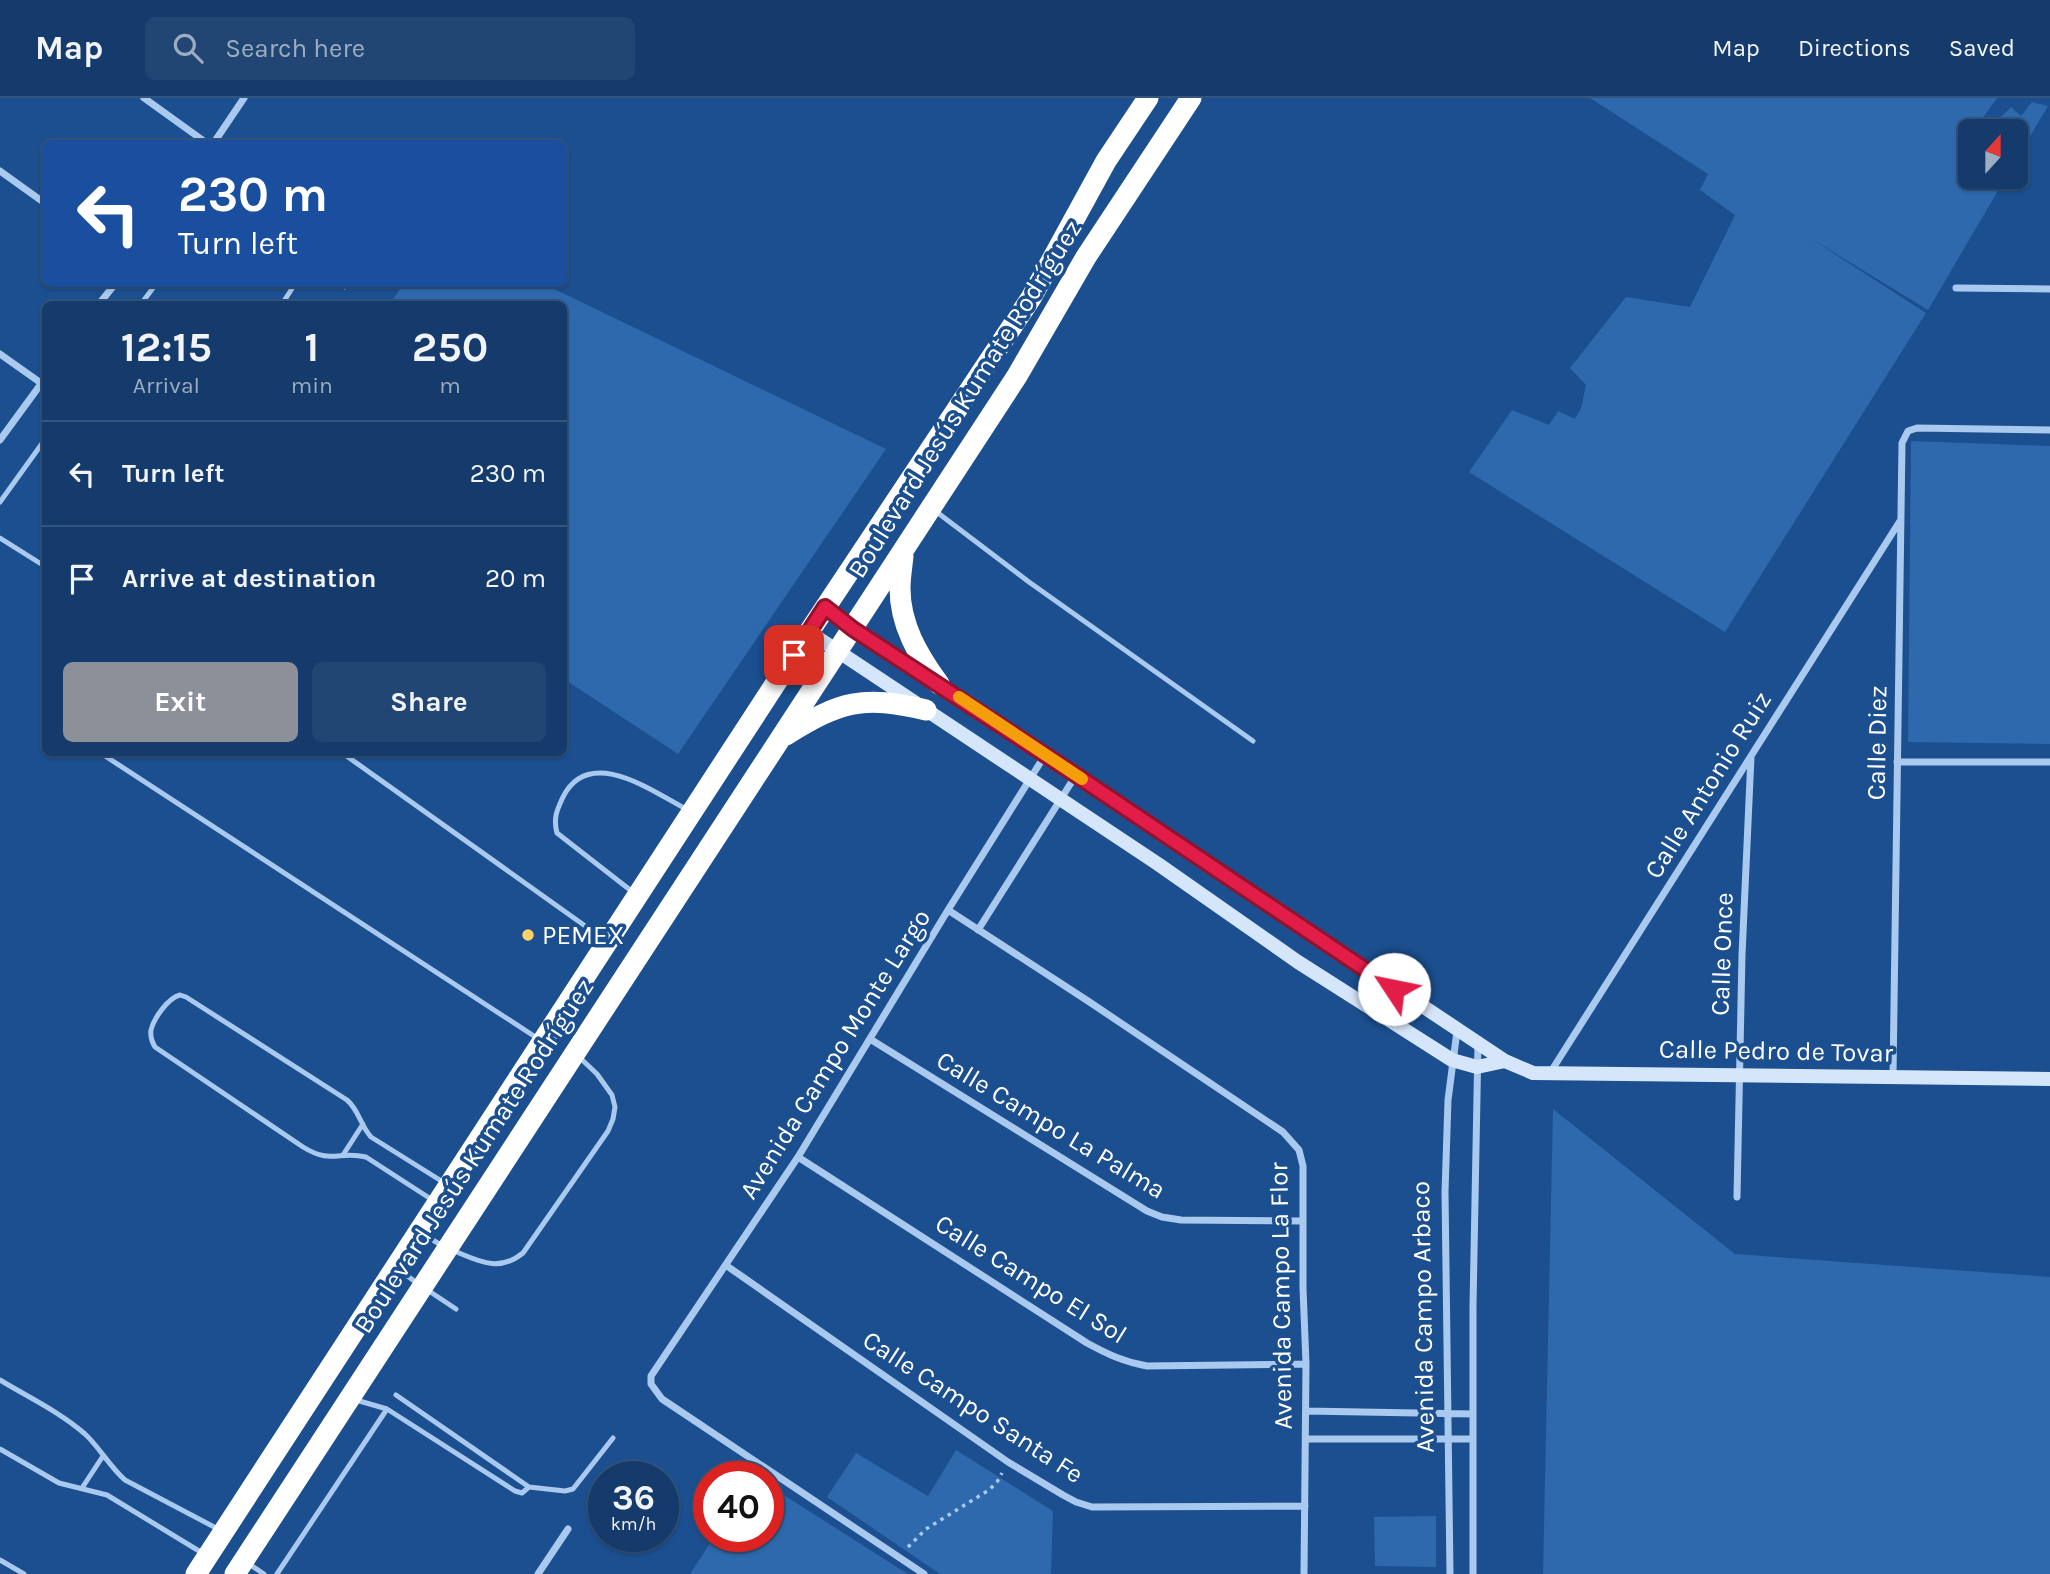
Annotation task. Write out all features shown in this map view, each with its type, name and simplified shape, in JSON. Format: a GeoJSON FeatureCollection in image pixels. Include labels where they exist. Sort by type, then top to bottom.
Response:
{"type":"FeatureCollection","features":[{"type":"Feature","properties":{"kind":"highway","name":"Boulevard Jesús Kumate Rodríguez"},"geometry":{"type":"LineString","coordinates":[[202,1565],[825,607],[1031,298],[1107,161],[1148,98]]}},
{"type":"Feature","properties":{"kind":"highway","name":"Boulevard Jesús Kumate Rodríguez"},"geometry":{"type":"LineString","coordinates":[[239,1567],[932,508],[1017,376],[1086,257],[1191,98]]}},
{"type":"Feature","properties":{"kind":"highway"},"geometry":{"type":"LineString","coordinates":[[1107,161],[1136,182]]}},
{"type":"Feature","properties":{"kind":"highway"},"geometry":{"type":"LineString","coordinates":[[904,551],[900,588],[903,613],[919,655],[939,684]]}},
{"type":"Feature","properties":{"kind":"highway"},"geometry":{"type":"LineString","coordinates":[[781,738],[821,713],[861,702],[895,703],[926,710]]}},
{"type":"Feature","properties":{"kind":"street"},"geometry":{"type":"LineString","coordinates":[[144,98],[205,140]]}},
{"type":"Feature","properties":{"kind":"street"},"geometry":{"type":"LineString","coordinates":[[214,140],[244,98]]}},
{"type":"Feature","properties":{"kind":"street"},"geometry":{"type":"LineString","coordinates":[[0,171],[42,201]]}},
{"type":"Feature","properties":{"kind":"street"},"geometry":{"type":"LineString","coordinates":[[101,301],[113,287]]}},
{"type":"Feature","properties":{"kind":"street"},"geometry":{"type":"LineString","coordinates":[[1956,288],[2050,289]]}},
{"type":"Feature","properties":{"kind":"street"},"geometry":{"type":"LineString","coordinates":[[0,354],[42,379]]}},
{"type":"Feature","properties":{"kind":"street"},"geometry":{"type":"LineString","coordinates":[[0,440],[42,381]]}},
{"type":"Feature","properties":{"kind":"street","name":"Calle Diez"},"geometry":{"type":"LineString","coordinates":[[1893,1077],[1902,443],[1908,430],[1917,428],[2050,429]]}},
{"type":"Feature","properties":{"kind":"street","name":"Calle Antonio Ruiz"},"geometry":{"type":"LineString","coordinates":[[1550,1073],[1901,520]]}},
{"type":"Feature","properties":{"kind":"street"},"geometry":{"type":"LineString","coordinates":[[825,607],[853,629],[1504,1062]]}},
{"type":"Feature","properties":{"kind":"street"},"geometry":{"type":"LineString","coordinates":[[809,632],[1158,864],[1298,962],[1452,1060],[1477,1066],[1504,1062]]}},
{"type":"Feature","properties":{"kind":"street","name":"Avenida Campo Monte Largo"},"geometry":{"type":"LineString","coordinates":[[898,1557],[662,1399],[651,1384],[651,1376],[799,1157],[1045,755]]}},
{"type":"Feature","properties":{"kind":"street","name":"Calle Once"},"geometry":{"type":"LineString","coordinates":[[1737,1197],[1742,955],[1751,756]]}},
{"type":"Feature","properties":{"kind":"street"},"geometry":{"type":"LineString","coordinates":[[1897,762],[2050,762]]}},
{"type":"Feature","properties":{"kind":"street"},"geometry":{"type":"LineString","coordinates":[[978,930],[1076,775]]}},
{"type":"Feature","properties":{"kind":"street","name":"Avenida Campo La Flor"},"geometry":{"type":"LineString","coordinates":[[948,910],[1179,1060],[1290,1138],[1299,1150],[1303,1166],[1306,1364],[1304,1574]]}},
{"type":"Feature","properties":{"kind":"street","name":"Avenida Campo Arbaco"},"geometry":{"type":"LineString","coordinates":[[1450,1574],[1445,1192],[1448,1100],[1457,1031]]}},
{"type":"Feature","properties":{"kind":"street","name":"Calle Campo La Palma"},"geometry":{"type":"LineString","coordinates":[[870,1039],[1147,1211],[1181,1220],[1303,1221]]}},
{"type":"Feature","properties":{"kind":"street","name":"Avenida Campo Arbaco"},"geometry":{"type":"LineString","coordinates":[[1473,1574],[1478,1043]]}},
{"type":"Feature","properties":{"kind":"street","name":"Calle Pedro de Tovar"},"geometry":{"type":"LineString","coordinates":[[1504,1062],[1533,1073],[2050,1079]]}},
{"type":"Feature","properties":{"kind":"street","name":"Calle Campo El Sol"},"geometry":{"type":"LineString","coordinates":[[799,1157],[1087,1343],[1128,1363],[1147,1366],[1306,1364]]}},
{"type":"Feature","properties":{"kind":"street","name":"Calle Campo Santa Fe"},"geometry":{"type":"LineString","coordinates":[[727,1266],[1009,1462],[1076,1502],[1092,1507],[1305,1506]]}},
{"type":"Feature","properties":{"kind":"street"},"geometry":{"type":"LineString","coordinates":[[1306,1410],[1473,1414]]}},
{"type":"Feature","properties":{"kind":"street"},"geometry":{"type":"LineString","coordinates":[[1306,1439],[1473,1439]]}},
{"type":"Feature","properties":{"kind":"street"},"geometry":{"type":"LineString","coordinates":[[538,1574],[568,1529]]}},
{"type":"Feature","properties":{"kind":"street"},"geometry":{"type":"LineString","coordinates":[[898,1557],[923,1574]]}},
{"type":"Feature","properties":{"kind":"lane"},"geometry":{"type":"LineString","coordinates":[[0,502],[42,444]]}},
{"type":"Feature","properties":{"kind":"lane"},"geometry":{"type":"LineString","coordinates":[[932,508],[1029,582],[1253,741]]}},
{"type":"Feature","properties":{"kind":"lane"},"geometry":{"type":"LineString","coordinates":[[0,538],[42,564]]}},
{"type":"Feature","properties":{"kind":"lane"},"geometry":{"type":"LineString","coordinates":[[105,756],[543,1042]]}},
{"type":"Feature","properties":{"kind":"lane"},"geometry":{"type":"LineString","coordinates":[[347,756],[607,942]]}},
{"type":"Feature","properties":{"kind":"lane"},"geometry":{"type":"LineString","coordinates":[[638,896],[557,832],[555,815],[566,792],[576,779],[587,773],[608,772],[692,812]]}},
{"type":"Feature","properties":{"kind":"lane"},"geometry":{"type":"LineString","coordinates":[[180,995],[186,997],[347,1100],[358,1111],[371,1137],[443,1194],[366,1157],[343,1155],[333,1158],[314,1154],[162,1053],[152,1041],[152,1029],[156,1020],[171,998],[180,995]]}},
{"type":"Feature","properties":{"kind":"lane"},"geometry":{"type":"LineString","coordinates":[[419,1232],[448,1248],[491,1264],[505,1264],[523,1253],[608,1131],[613,1119],[615,1107],[612,1095],[597,1074],[575,1054]]}},
{"type":"Feature","properties":{"kind":"lane"},"geometry":{"type":"LineString","coordinates":[[343,1155],[363,1124]]}},
{"type":"Feature","properties":{"kind":"lane"},"geometry":{"type":"LineString","coordinates":[[396,1267],[456,1309]]}},
{"type":"Feature","properties":{"kind":"lane"},"geometry":{"type":"LineString","coordinates":[[0,1380],[66,1420],[94,1444],[114,1471],[125,1480],[224,1532]]}},
{"type":"Feature","properties":{"kind":"lane"},"geometry":{"type":"LineString","coordinates":[[396,1395],[529,1487],[565,1491],[573,1489],[613,1438]]}},
{"type":"Feature","properties":{"kind":"lane"},"geometry":{"type":"LineString","coordinates":[[350,1398],[387,1409],[515,1491],[522,1493],[529,1487]]}},
{"type":"Feature","properties":{"kind":"lane"},"geometry":{"type":"LineString","coordinates":[[277,1574],[387,1409]]}},
{"type":"Feature","properties":{"kind":"lane"},"geometry":{"type":"LineString","coordinates":[[0,1449],[59,1482],[107,1495],[202,1565]]}},
{"type":"Feature","properties":{"kind":"lane"},"geometry":{"type":"LineString","coordinates":[[82,1488],[103,1456]]}},
{"type":"Feature","properties":{"kind":"lane"},"geometry":{"type":"LineString","coordinates":[[0,1560],[24,1574]]}},
{"type":"Feature","properties":{"kind":"lane"},"geometry":{"type":"LineString","coordinates":[[239,1567],[264,1574]]}},
{"type":"Feature","properties":{"kind":"path"},"geometry":{"type":"LineString","coordinates":[[898,1557],[926,1529],[989,1490],[1009,1462]]}},
{"type":"Feature","properties":{"kind":"shaded area"},"geometry":{"type":"Polygon","coordinates":[[[1590,98],[1997,98],[1982,119],[1958,119],[1958,189],[1999,189],[1928,310],[1810,238],[1926,313],[1725,632],[1469,472],[1512,410],[1549,425],[1558,411],[1575,419],[1581,408],[1586,385],[1570,368],[1626,297],[1690,307],[1735,215],[1700,190],[1708,174],[1590,98]]]}},
{"type":"Feature","properties":{"kind":"shaded area"},"geometry":{"type":"Polygon","coordinates":[[[2032,102],[2048,106],[2028,140],[2028,119],[1999,119],[2011,107],[2021,116],[2032,102]]]}},
{"type":"Feature","properties":{"kind":"shaded area"},"geometry":{"type":"Polygon","coordinates":[[[401,287],[550,287],[886,449],[678,754],[567,681],[567,301],[392,301],[401,287]]]}},
{"type":"Feature","properties":{"kind":"shaded area"},"geometry":{"type":"Polygon","coordinates":[[[1911,441],[2050,446],[2050,744],[1908,742],[1911,441]]]}},
{"type":"Feature","properties":{"kind":"shaded area"},"geometry":{"type":"Polygon","coordinates":[[[1553,1109],[1735,1254],[2050,1277],[2050,1574],[1543,1574],[1553,1109]]]}},
{"type":"Feature","properties":{"kind":"shaded area"},"geometry":{"type":"Polygon","coordinates":[[[956,1450],[1053,1511],[1051,1574],[940,1574],[827,1497],[856,1453],[928,1496],[956,1450]]]}},
{"type":"Feature","properties":{"kind":"shaded area"},"geometry":{"type":"Polygon","coordinates":[[[784,1495],[908,1574],[690,1574],[704,1552],[784,1552],[784,1495]]]}},
{"type":"Feature","properties":{"kind":"shaded area"},"geometry":{"type":"Polygon","coordinates":[[[1436,1516],[1436,1567],[1375,1566],[1374,1517],[1436,1516]]]}},
{"type":"Feature","properties":{"kind":"slow traffic"},"geometry":{"type":"LineString","coordinates":[[959,697],[1082,779]]}},
{"type":"Feature","properties":{"kind":"place","name":"PEMEX"},"geometry":{"type":"Point","coordinates":[528,935]}},
{"type":"Feature","properties":{"kind":"route"},"geometry":{"type":"LineString","coordinates":[[794,655],[825,607],[853,629],[1394,989]]}}]}
